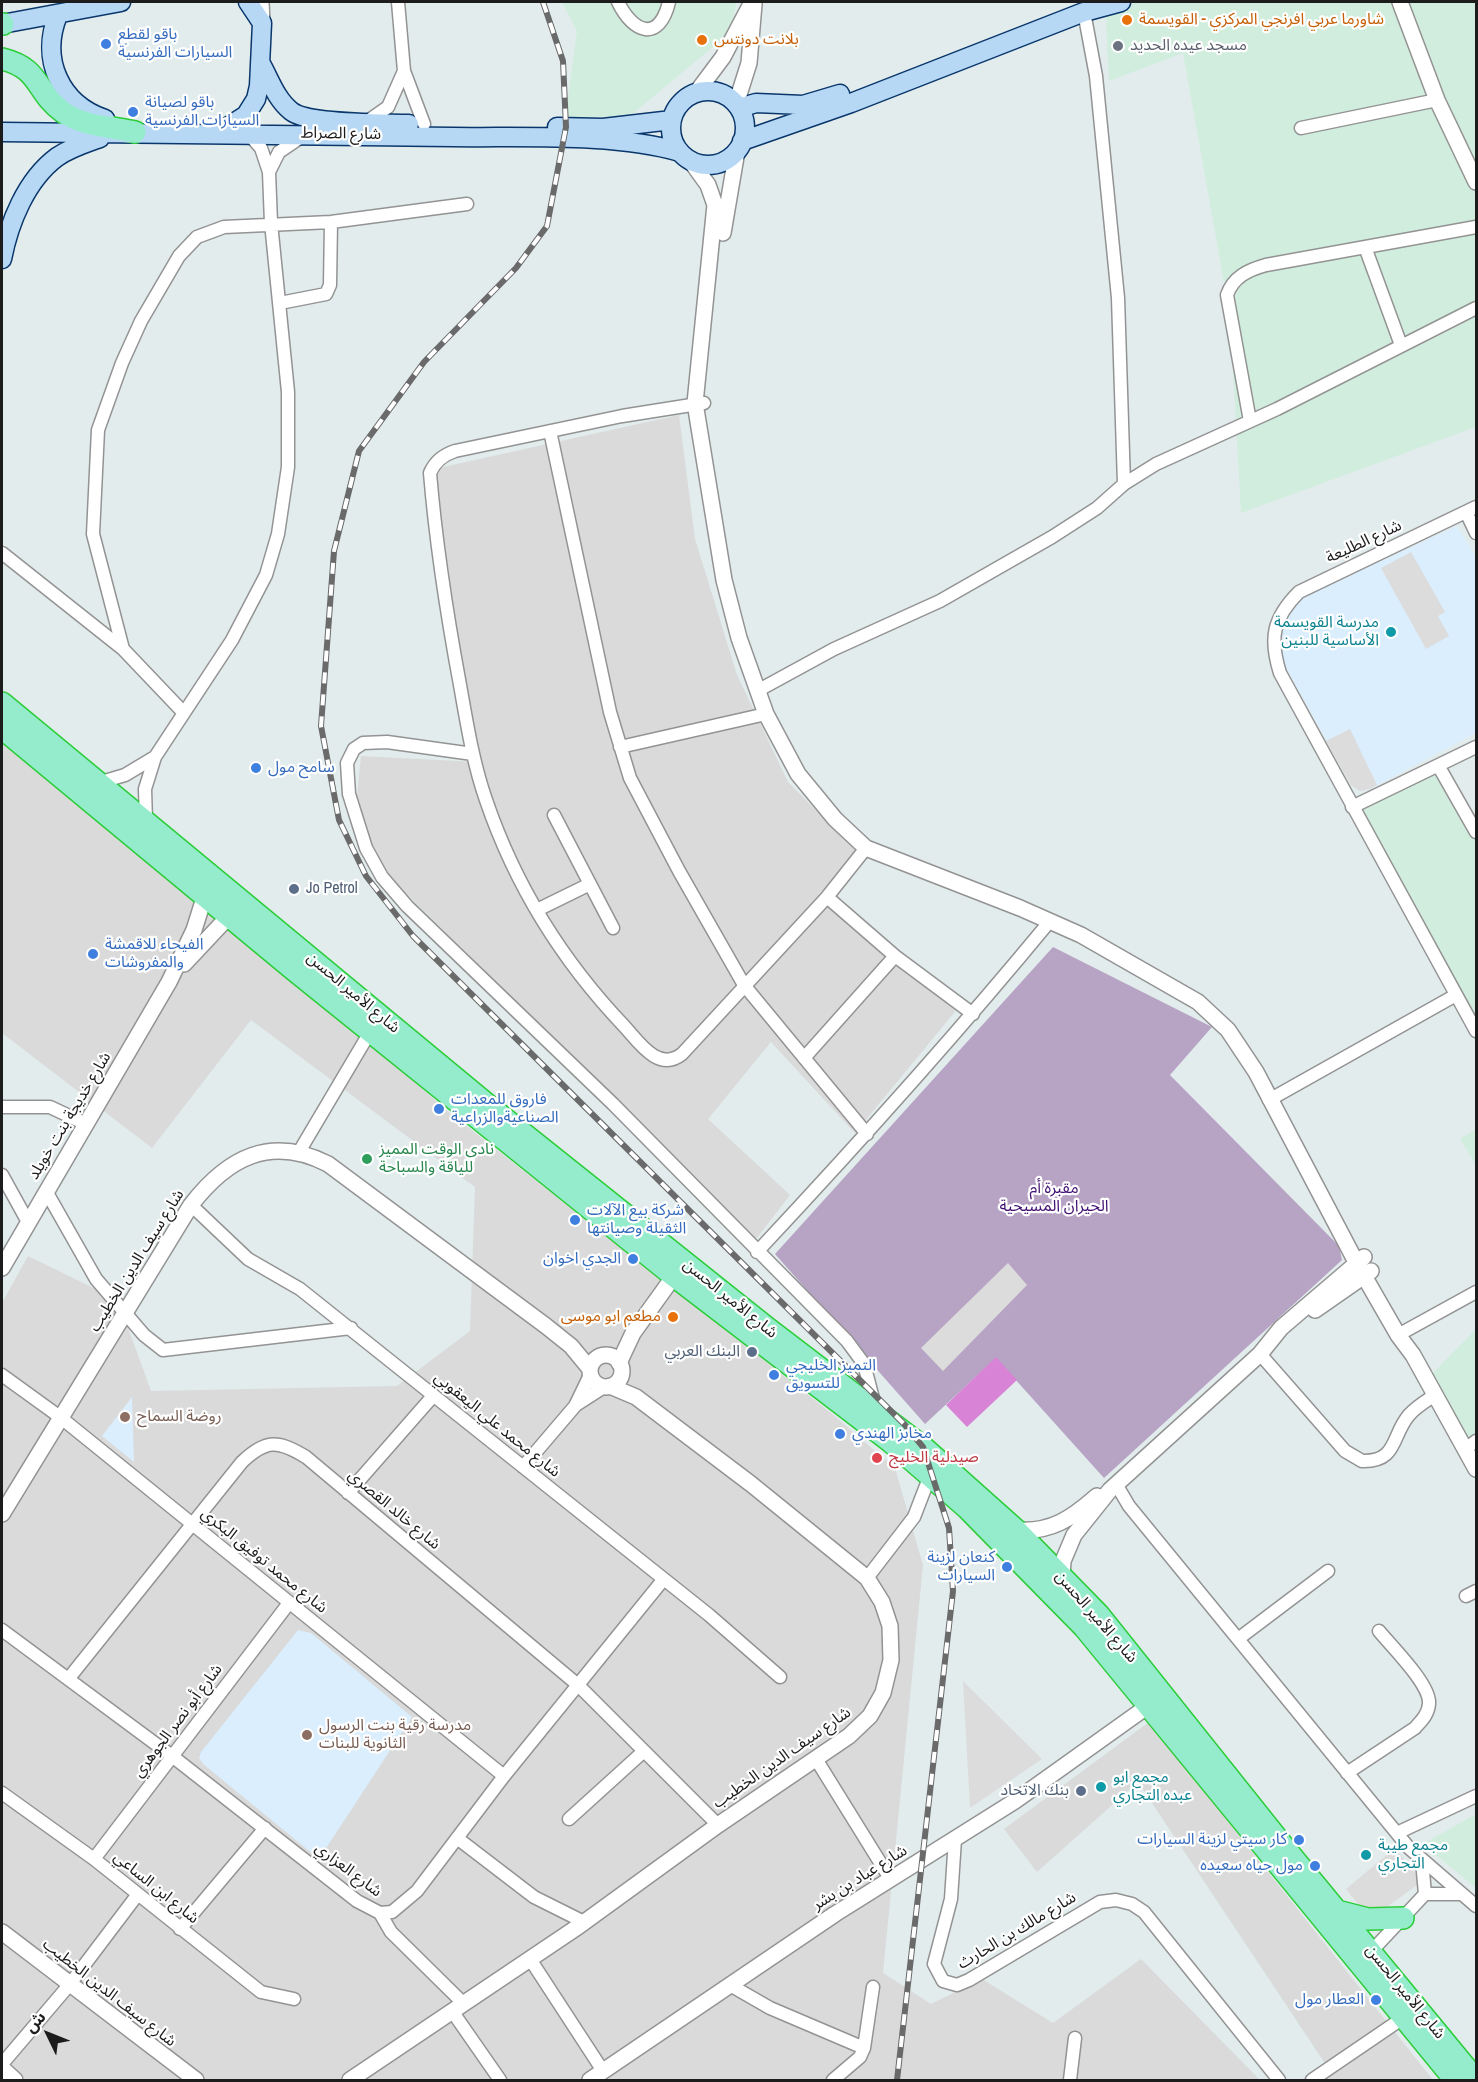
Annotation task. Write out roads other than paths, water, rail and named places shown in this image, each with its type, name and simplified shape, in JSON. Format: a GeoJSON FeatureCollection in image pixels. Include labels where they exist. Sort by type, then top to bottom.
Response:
{"type":"FeatureCollection","features":[{"type":"Feature","properties":{"kind":"highway"},"geometry":{"type":"LineString","coordinates":[[10,61],[32,72],[47,96],[65,113],[83,122],[134,132]]}},
{"type":"Feature","properties":{"kind":"highway","name":"شارع الأمير الحسن"},"geometry":{"type":"LineString","coordinates":[[2,704],[495,1111],[767,1328],[876,1410],[1055,1594],[1148,1706],[1476,2080]]}},
{"type":"Feature","properties":{"kind":"highway","name":"شارع الأمير الحسن"},"geometry":{"type":"LineString","coordinates":[[2,728],[370,1032],[674,1276],[1016,1530],[1106,1624],[1337,1911],[1403,2018],[1455,2080]]}},
{"type":"Feature","properties":{"kind":"highway"},"geometry":{"type":"LineString","coordinates":[[1337,1911],[1368,1919],[1403,1918]]}},
{"type":"Feature","properties":{"kind":"main road"},"geometry":{"type":"LineString","coordinates":[[2,24],[58,15],[112,2]]}},
{"type":"Feature","properties":{"kind":"main road"},"geometry":{"type":"LineString","coordinates":[[219,132],[239,121],[256,99],[261,64],[262,23],[248,2]]}},
{"type":"Feature","properties":{"kind":"main road"},"geometry":{"type":"LineString","coordinates":[[737,106],[756,103],[803,105],[820,102],[984,36],[1088,7],[1121,2]]}},
{"type":"Feature","properties":{"kind":"main road"},"geometry":{"type":"LineString","coordinates":[[739,146],[1088,7]]}},
{"type":"Feature","properties":{"kind":"main road"},"geometry":{"type":"LineString","coordinates":[[58,15],[52,30],[51,48],[56,70],[66,95],[89,114],[134,132]]}},
{"type":"Feature","properties":{"kind":"main road","name":"شارع الصراط"},"geometry":{"type":"LineString","coordinates":[[261,64],[277,95],[300,117],[367,122],[603,128],[672,120]]}},
{"type":"Feature","properties":{"kind":"main road"},"geometry":{"type":"LineString","coordinates":[[696,93],[721,93],[737,106],[745,130],[739,146],[727,159],[715,164],[702,165],[685,156],[671,131],[676,108],[685,99],[696,93]]}},
{"type":"Feature","properties":{"kind":"main road","name":"شارع الصراط"},"geometry":{"type":"LineString","coordinates":[[2,132],[246,132],[566,139],[648,145],[685,156]]}},
{"type":"Feature","properties":{"kind":"main road"},"geometry":{"type":"LineString","coordinates":[[2,259],[17,209],[48,165],[65,152],[134,132]]}},
{"type":"Feature","properties":{"kind":"street"},"geometry":{"type":"LineString","coordinates":[[261,2],[262,23]]}},
{"type":"Feature","properties":{"kind":"street"},"geometry":{"type":"LineString","coordinates":[[398,2],[404,71],[424,124]]}},
{"type":"Feature","properties":{"kind":"street"},"geometry":{"type":"LineString","coordinates":[[618,2],[629,22],[643,29],[655,27],[662,20],[669,2]]}},
{"type":"Feature","properties":{"kind":"street"},"geometry":{"type":"LineString","coordinates":[[696,93],[723,57],[753,2]]}},
{"type":"Feature","properties":{"kind":"street"},"geometry":{"type":"LineString","coordinates":[[737,106],[749,63],[753,2]]}},
{"type":"Feature","properties":{"kind":"street"},"geometry":{"type":"LineString","coordinates":[[1400,2],[1437,100],[1476,182]]}},
{"type":"Feature","properties":{"kind":"street"},"geometry":{"type":"LineString","coordinates":[[1088,7],[1118,298],[1124,484]]}},
{"type":"Feature","properties":{"kind":"street"},"geometry":{"type":"LineString","coordinates":[[367,122],[388,107],[404,71]]}},
{"type":"Feature","properties":{"kind":"street"},"geometry":{"type":"LineString","coordinates":[[1301,128],[1437,100]]}},
{"type":"Feature","properties":{"kind":"street"},"geometry":{"type":"LineString","coordinates":[[147,823],[145,789],[154,757],[232,640],[251,608],[266,575],[278,534],[288,467],[289,431],[280,303],[271,223],[269,172],[261,148],[246,132]]}},
{"type":"Feature","properties":{"kind":"street"},"geometry":{"type":"LineString","coordinates":[[269,172],[279,152],[307,133]]}},
{"type":"Feature","properties":{"kind":"street"},"geometry":{"type":"LineString","coordinates":[[700,403],[739,146]]}},
{"type":"Feature","properties":{"kind":"street"},"geometry":{"type":"LineString","coordinates":[[685,156],[708,185],[715,205],[700,403],[702,433],[724,580],[739,638],[757,691],[766,714],[798,774],[835,819],[866,848],[1081,935],[1198,1002],[1228,1030],[1256,1072],[1263,1076],[1367,1274],[1436,1395],[1471,1445],[1476,1469]]}},
{"type":"Feature","properties":{"kind":"street"},"geometry":{"type":"LineString","coordinates":[[123,649],[93,534],[98,430],[107,401],[141,321],[188,246],[209,231],[271,223],[331,222],[467,204]]}},
{"type":"Feature","properties":{"kind":"street"},"geometry":{"type":"LineString","coordinates":[[280,303],[326,294],[330,285],[331,222]]}},
{"type":"Feature","properties":{"kind":"street"},"geometry":{"type":"LineString","coordinates":[[1250,421],[1227,295],[1231,284],[1254,268],[1476,226]]}},
{"type":"Feature","properties":{"kind":"street"},"geometry":{"type":"LineString","coordinates":[[1365,247],[1401,345]]}},
{"type":"Feature","properties":{"kind":"street"},"geometry":{"type":"LineString","coordinates":[[757,691],[834,649],[940,602],[1052,537],[1097,508],[1124,484],[1156,464],[1250,421],[1476,308]]}},
{"type":"Feature","properties":{"kind":"street"},"geometry":{"type":"LineString","coordinates":[[700,403],[550,431],[446,454],[438,460],[430,473],[443,594],[472,754],[486,801],[548,932],[592,991],[658,1060],[673,1060],[682,1054],[827,897],[866,848]]}},
{"type":"Feature","properties":{"kind":"street"},"geometry":{"type":"LineString","coordinates":[[550,431],[620,747],[630,778],[744,985],[867,1134]]}},
{"type":"Feature","properties":{"kind":"street"},"geometry":{"type":"LineString","coordinates":[[1471,509],[1476,533]]}},
{"type":"Feature","properties":{"kind":"street","name":"شارع الطليعة"},"geometry":{"type":"LineString","coordinates":[[1352,807],[1280,673],[1274,655],[1277,620],[1285,606],[1299,592],[1471,509]]}},
{"type":"Feature","properties":{"kind":"street"},"geometry":{"type":"LineString","coordinates":[[2,553],[123,649],[183,712]]}},
{"type":"Feature","properties":{"kind":"street"},"geometry":{"type":"LineString","coordinates":[[620,747],[766,714]]}},
{"type":"Feature","properties":{"kind":"street"},"geometry":{"type":"LineString","coordinates":[[472,754],[387,742],[363,743],[354,749],[347,763],[349,794],[372,861],[407,906],[589,1081],[859,1356],[869,1375],[876,1410]]}},
{"type":"Feature","properties":{"kind":"street"},"geometry":{"type":"LineString","coordinates":[[1476,747],[1439,767],[1352,807],[1476,1031]]}},
{"type":"Feature","properties":{"kind":"street"},"geometry":{"type":"LineString","coordinates":[[98,783],[125,775],[154,757]]}},
{"type":"Feature","properties":{"kind":"street"},"geometry":{"type":"LineString","coordinates":[[1439,767],[1476,832]]}},
{"type":"Feature","properties":{"kind":"street"},"geometry":{"type":"LineString","coordinates":[[554,815],[613,928]]}},
{"type":"Feature","properties":{"kind":"street"},"geometry":{"type":"LineString","coordinates":[[537,910],[590,884]]}},
{"type":"Feature","properties":{"kind":"street","name":"شارع خديجة بنت خويلد"},"geometry":{"type":"LineString","coordinates":[[2,1268],[169,982],[194,930],[205,895]]}},
{"type":"Feature","properties":{"kind":"street"},"geometry":{"type":"LineString","coordinates":[[827,897],[895,956],[973,1014]]}},
{"type":"Feature","properties":{"kind":"street","name":"شارع خديجة بنت خويلد"},"geometry":{"type":"LineString","coordinates":[[169,982],[203,941],[229,916]]}},
{"type":"Feature","properties":{"kind":"street"},"geometry":{"type":"LineString","coordinates":[[757,1252],[867,1134],[973,1014],[1050,921]]}},
{"type":"Feature","properties":{"kind":"street"},"geometry":{"type":"LineString","coordinates":[[804,1058],[895,956]]}},
{"type":"Feature","properties":{"kind":"street"},"geometry":{"type":"LineString","coordinates":[[1273,1098],[1456,995]]}},
{"type":"Feature","properties":{"kind":"street"},"geometry":{"type":"LineString","coordinates":[[299,1152],[370,1032]]}},
{"type":"Feature","properties":{"kind":"street"},"geometry":{"type":"LineString","coordinates":[[5,1109],[21,1106],[50,1107],[86,1124]]}},
{"type":"Feature","properties":{"kind":"street","name":"شارع سيف الدين الخطيب"},"geometry":{"type":"LineString","coordinates":[[2,1514],[191,1205],[204,1188],[244,1157],[262,1152],[299,1152],[328,1164],[571,1346],[590,1372]]}},
{"type":"Feature","properties":{"kind":"street"},"geometry":{"type":"LineString","coordinates":[[2,1175],[28,1222]]}},
{"type":"Feature","properties":{"kind":"street"},"geometry":{"type":"LineString","coordinates":[[46,1191],[90,1271],[153,1344],[163,1350],[351,1328]]}},
{"type":"Feature","properties":{"kind":"street","name":"شارع محمد علي اليعقوبي"},"geometry":{"type":"LineString","coordinates":[[191,1205],[248,1259],[294,1284],[351,1328],[780,1677]]}},
{"type":"Feature","properties":{"kind":"street"},"geometry":{"type":"LineString","coordinates":[[1062,1576],[1063,1561],[1074,1535],[1113,1487],[1260,1354],[1281,1328],[1360,1259]]}},
{"type":"Feature","properties":{"kind":"street"},"geometry":{"type":"LineString","coordinates":[[1272,1342],[1367,1274]]}},
{"type":"Feature","properties":{"kind":"street"},"geometry":{"type":"LineString","coordinates":[[575,1406],[607,1386],[618,1382],[620,1368],[633,1333],[674,1276]]}},
{"type":"Feature","properties":{"kind":"street"},"geometry":{"type":"LineString","coordinates":[[1401,1333],[1476,1292]]}},
{"type":"Feature","properties":{"kind":"street"},"geometry":{"type":"LineString","coordinates":[[523,1467],[575,1406],[594,1360],[633,1333]]}},
{"type":"Feature","properties":{"kind":"street","name":"شارع سيف الدين الخطيب"},"geometry":{"type":"LineString","coordinates":[[571,1346],[604,1355]]}},
{"type":"Feature","properties":{"kind":"street"},"geometry":{"type":"LineString","coordinates":[[1260,1354],[1345,1451],[1362,1461],[1383,1457],[1395,1443],[1408,1416],[1436,1395]]}},
{"type":"Feature","properties":{"kind":"street"},"geometry":{"type":"LineString","coordinates":[[604,1355],[614,1357],[620,1368]]}},
{"type":"Feature","properties":{"kind":"street","name":"شارع سيف الدين الخطيب"},"geometry":{"type":"LineString","coordinates":[[620,1368],[636,1397]]}},
{"type":"Feature","properties":{"kind":"street"},"geometry":{"type":"LineString","coordinates":[[590,1372],[595,1383],[607,1386]]}},
{"type":"Feature","properties":{"kind":"street","name":"شارع محمد توفيق البكري"},"geometry":{"type":"LineString","coordinates":[[2,1375],[60,1417],[504,1776]]}},
{"type":"Feature","properties":{"kind":"street","name":"شارع سيف الدين الخطيب"},"geometry":{"type":"LineString","coordinates":[[351,2080],[584,1922],[718,1825],[816,1759],[860,1727],[878,1705],[884,1693],[891,1660],[890,1626],[882,1602],[867,1578],[761,1492],[636,1397],[607,1386]]}},
{"type":"Feature","properties":{"kind":"street"},"geometry":{"type":"LineString","coordinates":[[348,1493],[433,1396]]}},
{"type":"Feature","properties":{"kind":"street","name":"شارع خالد القصري"},"geometry":{"type":"LineString","coordinates":[[69,1678],[242,1462],[261,1446],[271,1444],[297,1452],[578,1685],[718,1825]]}},
{"type":"Feature","properties":{"kind":"street"},"geometry":{"type":"LineString","coordinates":[[867,1578],[914,1517],[932,1466]]}},
{"type":"Feature","properties":{"kind":"street"},"geometry":{"type":"LineString","coordinates":[[1016,1530],[1041,1531],[1052,1528],[1066,1521],[1100,1494],[1113,1487]]}},
{"type":"Feature","properties":{"kind":"street"},"geometry":{"type":"LineString","coordinates":[[1113,1487],[1396,1833],[1422,1861],[1476,1906]]}},
{"type":"Feature","properties":{"kind":"street"},"geometry":{"type":"LineString","coordinates":[[1238,1639],[1328,1571]]}},
{"type":"Feature","properties":{"kind":"street","name":"شارع العزاري"},"geometry":{"type":"LineString","coordinates":[[2,1630],[172,1756],[357,1901],[380,1913],[392,1912],[405,1903],[504,1776],[663,1580]]}},
{"type":"Feature","properties":{"kind":"street","name":"شارع أبو نصر الجوهري"},"geometry":{"type":"LineString","coordinates":[[94,1859],[289,1603]]}},
{"type":"Feature","properties":{"kind":"street"},"geometry":{"type":"LineString","coordinates":[[1347,1773],[1415,1728],[1424,1719],[1428,1709],[1428,1693],[1379,1631]]}},
{"type":"Feature","properties":{"kind":"street","name":"شارع عباد بن بشر"},"geometry":{"type":"LineString","coordinates":[[590,2080],[835,1914],[1015,1801],[1148,1706]]}},
{"type":"Feature","properties":{"kind":"street"},"geometry":{"type":"LineString","coordinates":[[569,1819],[644,1750]]}},
{"type":"Feature","properties":{"kind":"street"},"geometry":{"type":"LineString","coordinates":[[816,1759],[891,1880]]}},
{"type":"Feature","properties":{"kind":"street","name":"شارع ابن الساعي"},"geometry":{"type":"LineString","coordinates":[[2,1793],[94,1859],[264,1994],[294,1999]]}},
{"type":"Feature","properties":{"kind":"street"},"geometry":{"type":"LineString","coordinates":[[1396,1833],[1476,1796]]}},
{"type":"Feature","properties":{"kind":"street"},"geometry":{"type":"LineString","coordinates":[[180,1929],[265,1828]]}},
{"type":"Feature","properties":{"kind":"street"},"geometry":{"type":"LineString","coordinates":[[457,1838],[534,1897],[584,1922]]}},
{"type":"Feature","properties":{"kind":"street","name":"شارع مالك بن الحارث"},"geometry":{"type":"LineString","coordinates":[[955,1839],[951,1899],[934,1964],[943,1982],[957,1985],[969,1980],[1100,1902],[1116,1899],[1132,1904],[1144,1912],[1172,1943],[1279,2080]]}},
{"type":"Feature","properties":{"kind":"street"},"geometry":{"type":"LineString","coordinates":[[1422,1861],[1425,1894]]}},
{"type":"Feature","properties":{"kind":"street"},"geometry":{"type":"LineString","coordinates":[[15,2080],[2,2066],[70,1984],[138,1894]]}},
{"type":"Feature","properties":{"kind":"street"},"geometry":{"type":"LineString","coordinates":[[1366,1957],[1425,1894],[1462,1894]]}},
{"type":"Feature","properties":{"kind":"street"},"geometry":{"type":"LineString","coordinates":[[380,1913],[391,1932],[458,2007],[500,2080]]}},
{"type":"Feature","properties":{"kind":"street","name":"شارع سيف الدين الخطيب"},"geometry":{"type":"LineString","coordinates":[[2,1932],[192,2079]]}},
{"type":"Feature","properties":{"kind":"street"},"geometry":{"type":"LineString","coordinates":[[530,1959],[603,2071]]}},
{"type":"Feature","properties":{"kind":"street"},"geometry":{"type":"LineString","coordinates":[[730,1985],[770,2008],[864,2048]]}},
{"type":"Feature","properties":{"kind":"street"},"geometry":{"type":"LineString","coordinates":[[833,2080],[854,2064],[864,2048],[873,1987]]}},
{"type":"Feature","properties":{"kind":"street"},"geometry":{"type":"LineString","coordinates":[[1312,2080],[1403,2018]]}},
{"type":"Feature","properties":{"kind":"street"},"geometry":{"type":"LineString","coordinates":[[1070,2080],[1075,2038]]}},
{"type":"Feature","properties":{"kind":"railway"},"geometry":{"type":"LineString","coordinates":[[543,2],[563,61],[566,127],[547,226],[516,268],[424,362],[359,451],[334,551],[321,726],[339,820],[366,876],[413,936],[905,1425],[923,1447],[949,1528],[953,1591],[897,2080]]}},
{"type":"Feature","properties":{"kind":"place","name":"شاورما عربي افرنجي المركزي - القويسمة"},"geometry":{"type":"Point","coordinates":[1127,20]}},
{"type":"Feature","properties":{"kind":"place","name":"بلانت دونتس"},"geometry":{"type":"Point","coordinates":[702,40]}},
{"type":"Feature","properties":{"kind":"place","name":"باقو لقطع السيارات الفرنسية"},"geometry":{"type":"Point","coordinates":[106,44]}},
{"type":"Feature","properties":{"kind":"place","name":"مسجد عيده الحديد"},"geometry":{"type":"Point","coordinates":[1118,46]}},
{"type":"Feature","properties":{"kind":"place","name":"باقو لصيانة السيارات الفرنسية"},"geometry":{"type":"Point","coordinates":[133,112]}},
{"type":"Feature","properties":{"kind":"place","name":"مدرسة القويسمة الأساسية للبنين"},"geometry":{"type":"Point","coordinates":[1391,632]}},
{"type":"Feature","properties":{"kind":"place","name":"سامح مول"},"geometry":{"type":"Point","coordinates":[256,768]}},
{"type":"Feature","properties":{"kind":"place","name":"Jo Petrol"},"geometry":{"type":"Point","coordinates":[294,889]}},
{"type":"Feature","properties":{"kind":"place","name":"الفيحاء للاقمشة والمفروشات"},"geometry":{"type":"Point","coordinates":[93,954]}},
{"type":"Feature","properties":{"kind":"place","name":"فاروق للمعدات الصناعيةوالزراعية"},"geometry":{"type":"Point","coordinates":[439,1109]}},
{"type":"Feature","properties":{"kind":"place","name":"نادي الوقت المميز للياقة والسباحة"},"geometry":{"type":"Point","coordinates":[367,1159]}},
{"type":"Feature","properties":{"kind":"place","name":"شركة بيع الآلات الثقيلة وصيانتها"},"geometry":{"type":"Point","coordinates":[575,1220]}},
{"type":"Feature","properties":{"kind":"place","name":"الجدي اخوان"},"geometry":{"type":"Point","coordinates":[633,1259]}},
{"type":"Feature","properties":{"kind":"place","name":"مطعم ابو موسى"},"geometry":{"type":"Point","coordinates":[673,1317]}},
{"type":"Feature","properties":{"kind":"place","name":"البنك العربي"},"geometry":{"type":"Point","coordinates":[752,1352]}},
{"type":"Feature","properties":{"kind":"place","name":"التميز الخليجي للتسويق"},"geometry":{"type":"Point","coordinates":[774,1375]}},
{"type":"Feature","properties":{"kind":"place","name":"روضة السماح"},"geometry":{"type":"Point","coordinates":[125,1417]}},
{"type":"Feature","properties":{"kind":"place","name":"مخابز الهندي"},"geometry":{"type":"Point","coordinates":[840,1434]}},
{"type":"Feature","properties":{"kind":"place","name":"صيدلية الخليج"},"geometry":{"type":"Point","coordinates":[877,1458]}},
{"type":"Feature","properties":{"kind":"place","name":"كنعان لزينة السيارات"},"geometry":{"type":"Point","coordinates":[1007,1567]}},
{"type":"Feature","properties":{"kind":"place","name":"مدرسة رقية بنت الرسول الثانوية للبنات"},"geometry":{"type":"Point","coordinates":[307,1735]}},
{"type":"Feature","properties":{"kind":"place","name":"مجمع ابو عبده التجاري"},"geometry":{"type":"Point","coordinates":[1101,1787]}},
{"type":"Feature","properties":{"kind":"place","name":"بنك الاتحاد"},"geometry":{"type":"Point","coordinates":[1081,1791]}},
{"type":"Feature","properties":{"kind":"place","name":"كار سيتي لزينة السيارات"},"geometry":{"type":"Point","coordinates":[1299,1840]}},
{"type":"Feature","properties":{"kind":"place","name":"مجمع طيبة التجاري"},"geometry":{"type":"Point","coordinates":[1366,1855]}},
{"type":"Feature","properties":{"kind":"place","name":"مول حياه سعيده"},"geometry":{"type":"Point","coordinates":[1315,1866]}},
{"type":"Feature","properties":{"kind":"place","name":"العطار مول"},"geometry":{"type":"Point","coordinates":[1376,2000]}},
{"type":"Feature","properties":{"kind":"park label","name":"مقبرة أم الحيران المسيحية"},"geometry":{"type":"Point","coordinates":[1054,1198]}}]}
